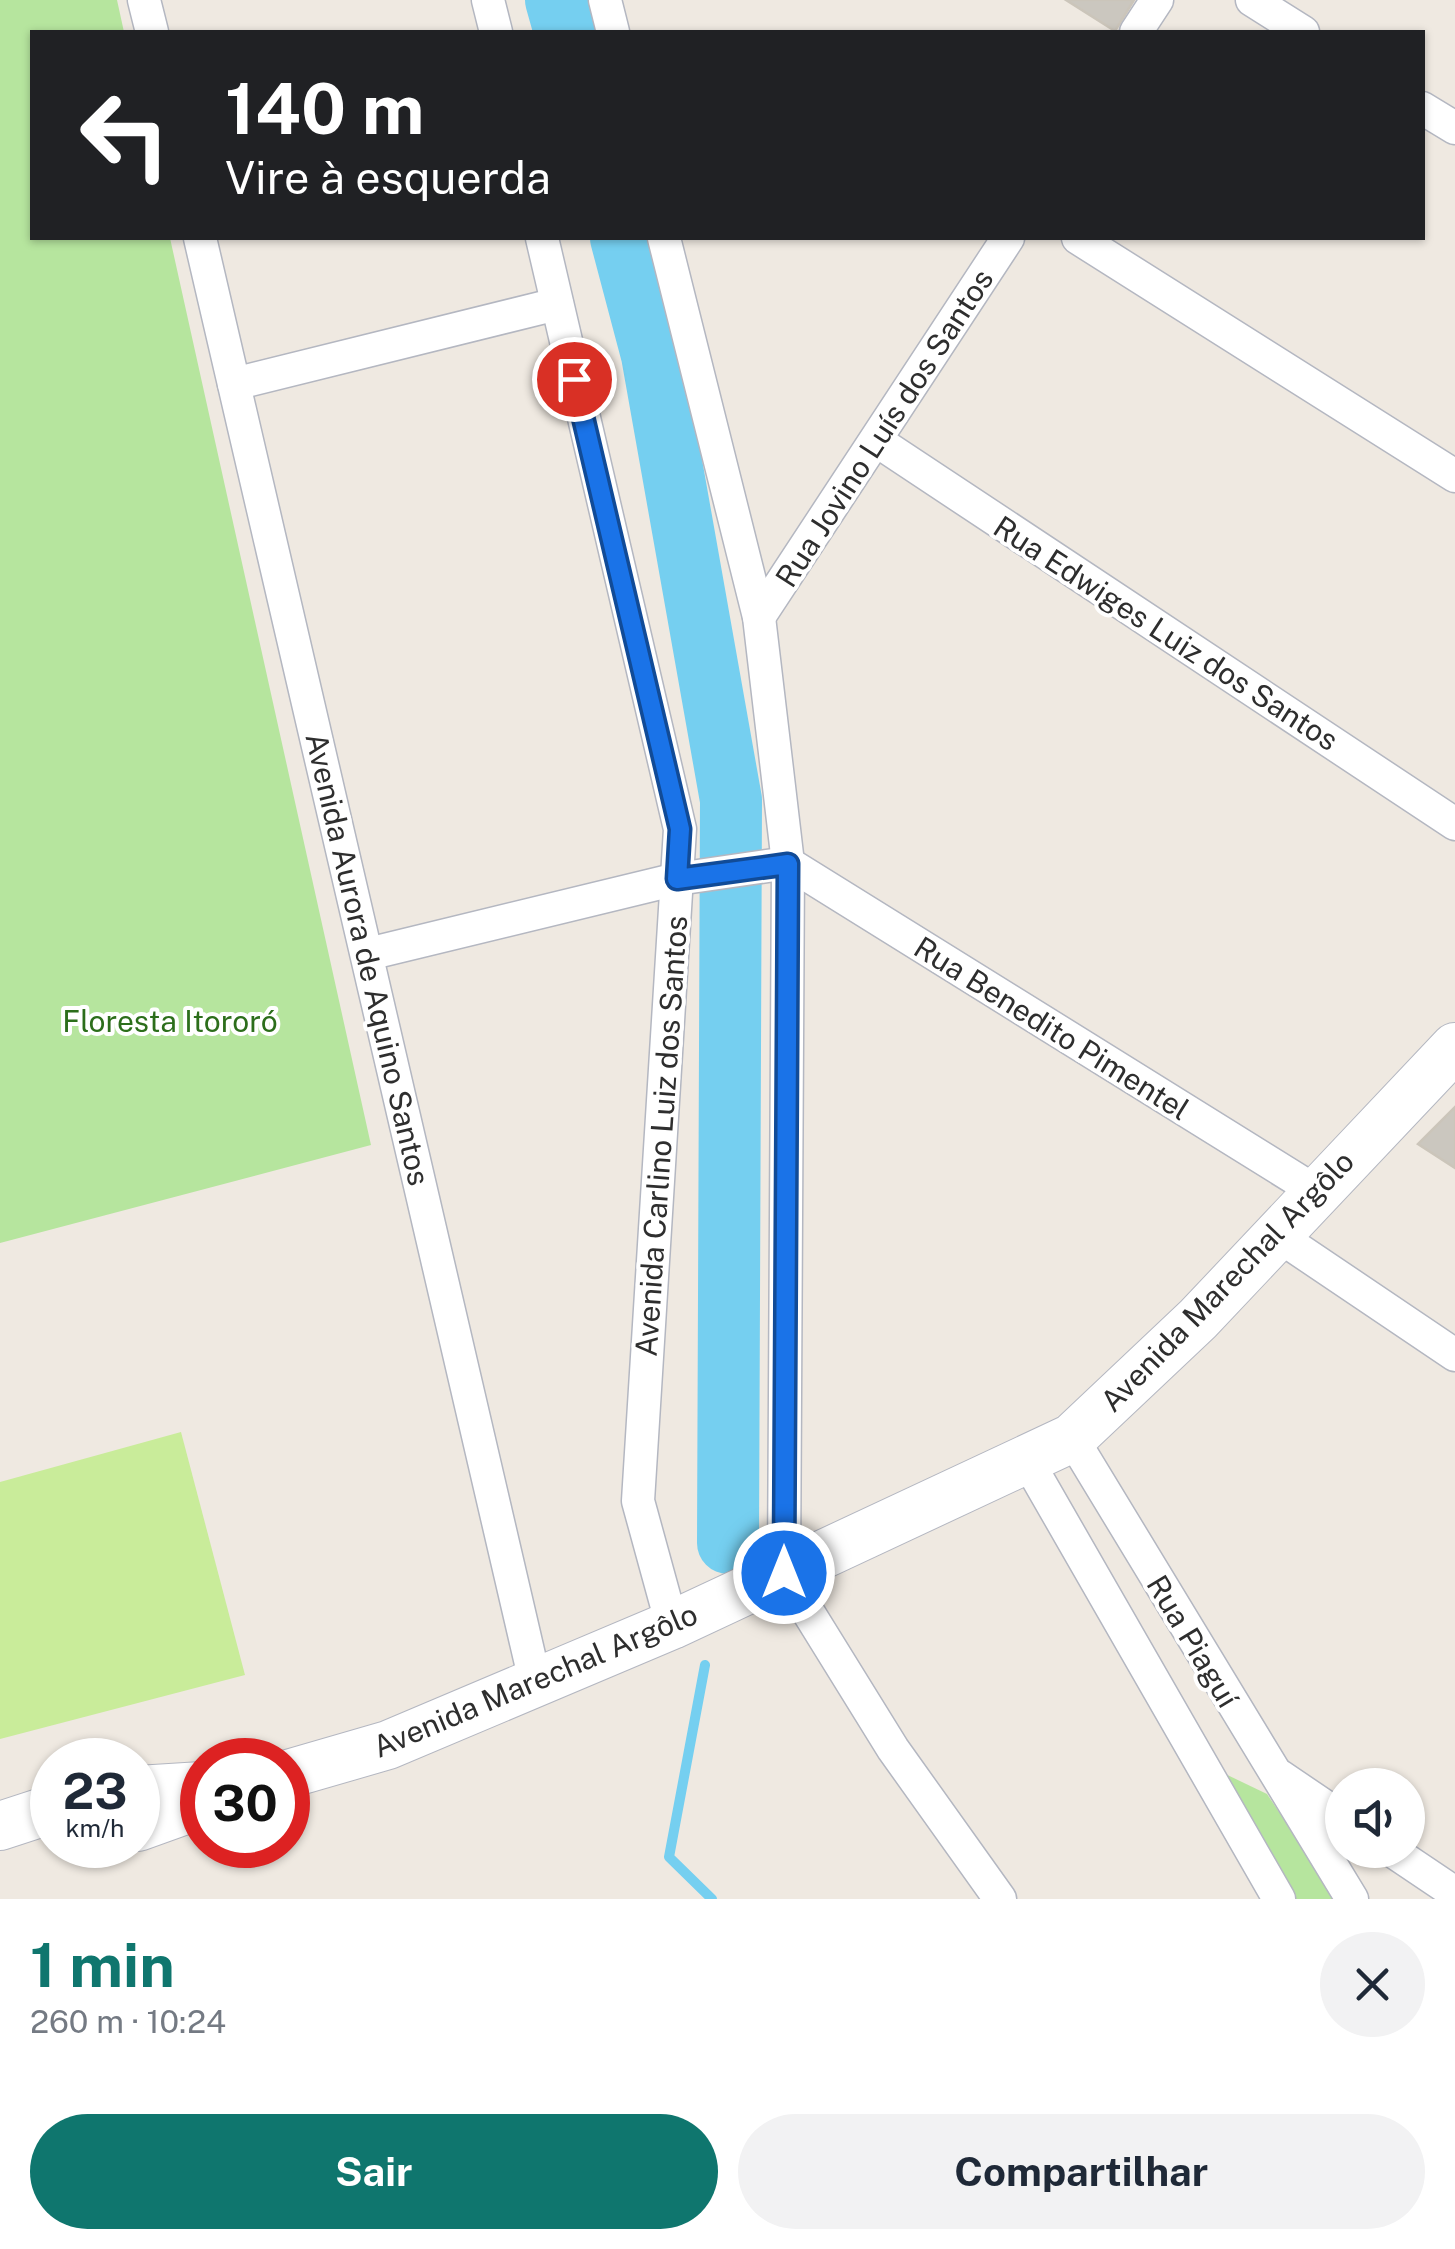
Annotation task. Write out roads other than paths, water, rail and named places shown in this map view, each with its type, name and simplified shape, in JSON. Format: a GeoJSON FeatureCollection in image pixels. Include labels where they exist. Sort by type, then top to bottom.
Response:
{"type":"FeatureCollection","features":[{"type":"Feature","properties":{"kind":"main road","name":"Avenida Marechal Argôlo"},"geometry":{"type":"LineString","coordinates":[[310,1768],[388,1745],[672,1625],[1028,1462],[1072,1438],[1198,1319],[1447,1051]]}},
{"type":"Feature","properties":{"kind":"main road"},"geometry":{"type":"LineString","coordinates":[[0,1826],[30,1816]]}},
{"type":"Feature","properties":{"kind":"main road"},"geometry":{"type":"LineString","coordinates":[[0,1844],[30,1843]]}},
{"type":"Feature","properties":{"kind":"street"},"geometry":{"type":"LineString","coordinates":[[144,0],[152,30]]}},
{"type":"Feature","properties":{"kind":"street"},"geometry":{"type":"LineString","coordinates":[[488,0],[496,30]]}},
{"type":"Feature","properties":{"kind":"street"},"geometry":{"type":"LineString","coordinates":[[605,0],[612,30]]}},
{"type":"Feature","properties":{"kind":"street"},"geometry":{"type":"LineString","coordinates":[[1137,30],[1157,0]]}},
{"type":"Feature","properties":{"kind":"street"},"geometry":{"type":"LineString","coordinates":[[1252,0],[1301,30]]}},
{"type":"Feature","properties":{"kind":"street"},"geometry":{"type":"LineString","coordinates":[[1425,110],[1455,128]]}},
{"type":"Feature","properties":{"kind":"street","name":"Avenida Aurora de Aquino Santos"},"geometry":{"type":"LineString","coordinates":[[200,240],[536,1681]]}},
{"type":"Feature","properties":{"kind":"street","name":"Avenida Carlino Luiz dos Santos"},"geometry":{"type":"LineString","coordinates":[[542,240],[680,829],[686,878],[638,1501],[672,1625]]}},
{"type":"Feature","properties":{"kind":"street"},"geometry":{"type":"LineString","coordinates":[[664,240],[759,618],[776,865],[784,1573],[893,1749],[1000,1899]]}},
{"type":"Feature","properties":{"kind":"street","name":"Rua Jovino Luís dos Santos"},"geometry":{"type":"LineString","coordinates":[[759,618],[1007,240]]}},
{"type":"Feature","properties":{"kind":"street"},"geometry":{"type":"LineString","coordinates":[[1081,240],[1455,476]]}},
{"type":"Feature","properties":{"kind":"street"},"geometry":{"type":"LineString","coordinates":[[234,384],[557,304]]}},
{"type":"Feature","properties":{"kind":"street","name":"Rua Edwiges Luiz dos Santos"},"geometry":{"type":"LineString","coordinates":[[876,441],[1455,824]]}},
{"type":"Feature","properties":{"kind":"street"},"geometry":{"type":"LineString","coordinates":[[368,954],[686,878],[776,865]]}},
{"type":"Feature","properties":{"kind":"street","name":"Rua Benedito Pimentel"},"geometry":{"type":"LineString","coordinates":[[776,865],[1316,1192]]}},
{"type":"Feature","properties":{"kind":"street"},"geometry":{"type":"LineString","coordinates":[[1276,1235],[1455,1355]]}},
{"type":"Feature","properties":{"kind":"street","name":"Rua Piaguí"},"geometry":{"type":"LineString","coordinates":[[1072,1438],[1270,1770],[1325,1807]]}},
{"type":"Feature","properties":{"kind":"street","name":"Rua Piaguí"},"geometry":{"type":"LineString","coordinates":[[1028,1462],[1279,1899]]}},
{"type":"Feature","properties":{"kind":"street"},"geometry":{"type":"LineString","coordinates":[[1270,1770],[1352,1899]]}},
{"type":"Feature","properties":{"kind":"street"},"geometry":{"type":"LineString","coordinates":[[1418,1868],[1455,1893]]}},
{"type":"Feature","properties":{"kind":"waterway"},"geometry":{"type":"LineString","coordinates":[[556,0],[564,30]]}},
{"type":"Feature","properties":{"kind":"waterway"},"geometry":{"type":"LineString","coordinates":[[622,240],[652,355],[731,800],[728,1543]]}},
{"type":"Feature","properties":{"kind":"waterway"},"geometry":{"type":"LineString","coordinates":[[705,1665],[669,1857],[712,1899]]}},
{"type":"Feature","properties":{"kind":"park label","name":"Floresta Itororó"},"geometry":{"type":"Point","coordinates":[170,1021]}}]}
